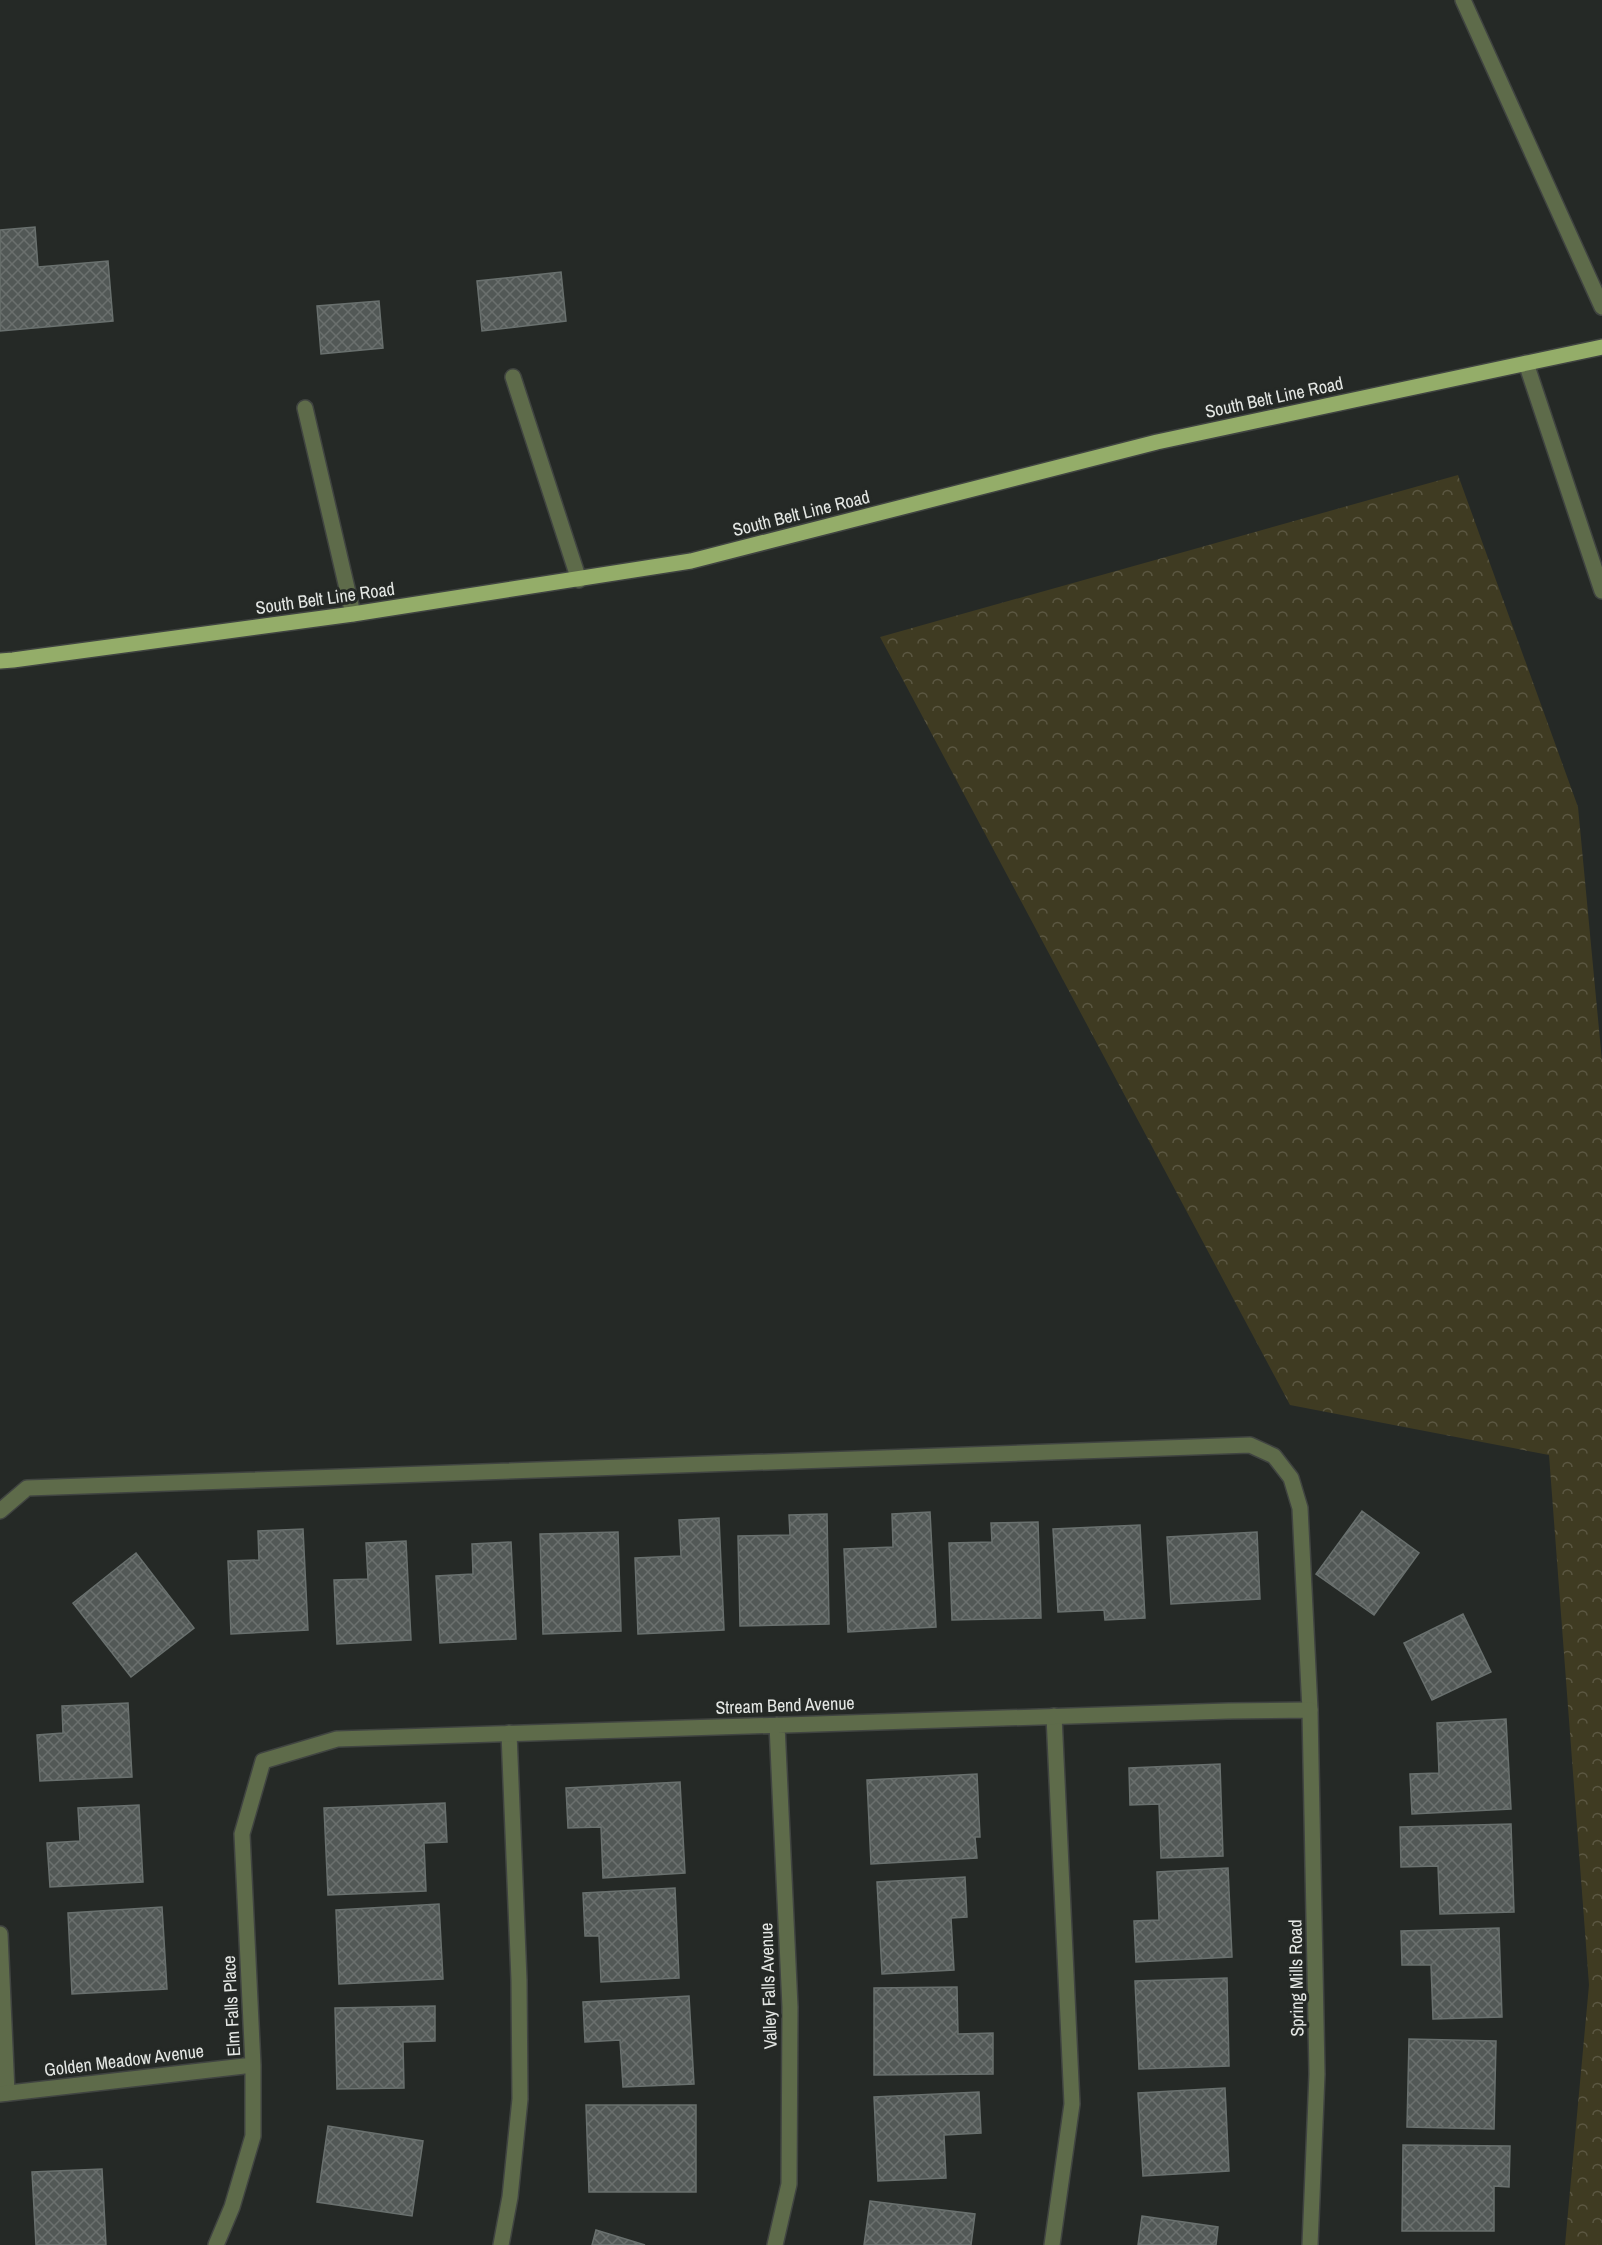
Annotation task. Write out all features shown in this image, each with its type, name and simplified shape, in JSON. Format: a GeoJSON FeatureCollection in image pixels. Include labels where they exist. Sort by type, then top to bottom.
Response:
{"type":"FeatureCollection","features":[{"type":"Feature","properties":{"kind":"main road","name":"South Belt Line Road"},"geometry":{"type":"LineString","coordinates":[[0,661],[353,614],[691,561],[1157,442],[1602,347]]}},
{"type":"Feature","properties":{"kind":"street"},"geometry":{"type":"LineString","coordinates":[[1463,0],[1602,307]]}},
{"type":"Feature","properties":{"kind":"street"},"geometry":{"type":"LineString","coordinates":[[1526,363],[1602,591]]}},
{"type":"Feature","properties":{"kind":"street"},"geometry":{"type":"LineString","coordinates":[[513,376],[579,580]]}},
{"type":"Feature","properties":{"kind":"street"},"geometry":{"type":"LineString","coordinates":[[305,408],[353,614]]}},
{"type":"Feature","properties":{"kind":"street","name":"Spring Mills Road"},"geometry":{"type":"LineString","coordinates":[[0,1511],[27,1488],[1250,1445],[1274,1456],[1291,1478],[1300,1508],[1310,1710],[1317,2074],[1310,2245]]}},
{"type":"Feature","properties":{"kind":"street","name":"Stream Bend Avenue"},"geometry":{"type":"LineString","coordinates":[[263,1761],[337,1739],[1310,1710]]}},
{"type":"Feature","properties":{"kind":"street"},"geometry":{"type":"LineString","coordinates":[[1053,2245],[1072,2104],[1054,1716]]}},
{"type":"Feature","properties":{"kind":"street","name":"Valley Falls Avenue"},"geometry":{"type":"LineString","coordinates":[[775,2245],[789,2184],[790,2078],[790,2007],[777,1725]]}},
{"type":"Feature","properties":{"kind":"street"},"geometry":{"type":"LineString","coordinates":[[501,2245],[510,2197],[520,2099],[519,1980],[509,1733]]}},
{"type":"Feature","properties":{"kind":"street","name":"Elm Falls Place"},"geometry":{"type":"LineString","coordinates":[[216,2245],[232,2207],[253,2136],[253,2065],[242,1834],[263,1761]]}},
{"type":"Feature","properties":{"kind":"street"},"geometry":{"type":"LineString","coordinates":[[0,1934],[3,2093]]}},
{"type":"Feature","properties":{"kind":"street","name":"Golden Meadow Avenue"},"geometry":{"type":"LineString","coordinates":[[3,2093],[253,2065]]}},
{"type":"Feature","properties":{"kind":"green space"},"geometry":{"type":"Polygon","coordinates":[[[1458,475],[1578,807],[1602,1061],[1602,2245],[1565,2245],[1589,1985],[1549,1455],[1290,1405],[880,637],[1458,475]]]}},
{"type":"Feature","properties":{"kind":"building"},"geometry":{"type":"Polygon","coordinates":[[[35,227],[38,267],[108,261],[113,321],[0,331],[0,230],[35,227]]]}},
{"type":"Feature","properties":{"kind":"building"},"geometry":{"type":"Polygon","coordinates":[[[561,272],[566,321],[482,331],[477,281],[561,272]]]}},
{"type":"Feature","properties":{"kind":"building"},"geometry":{"type":"Polygon","coordinates":[[[379,301],[383,348],[321,354],[317,306],[379,301]]]}},
{"type":"Feature","properties":{"kind":"building"},"geometry":{"type":"Polygon","coordinates":[[[1362,1511],[1419,1553],[1374,1615],[1316,1574],[1362,1511]]]}},
{"type":"Feature","properties":{"kind":"building"},"geometry":{"type":"Polygon","coordinates":[[[930,1512],[936,1627],[848,1632],[844,1549],[893,1547],[892,1514],[930,1512]]]}},
{"type":"Feature","properties":{"kind":"building"},"geometry":{"type":"Polygon","coordinates":[[[827,1514],[829,1624],[740,1626],[738,1536],[790,1535],[789,1515],[827,1514]]]}},
{"type":"Feature","properties":{"kind":"building"},"geometry":{"type":"Polygon","coordinates":[[[719,1518],[724,1630],[638,1634],[635,1558],[681,1556],[679,1520],[719,1518]]]}},
{"type":"Feature","properties":{"kind":"building"},"geometry":{"type":"Polygon","coordinates":[[[1038,1522],[1041,1618],[952,1620],[949,1543],[992,1542],[991,1523],[1038,1522]]]}},
{"type":"Feature","properties":{"kind":"building"},"geometry":{"type":"Polygon","coordinates":[[[1140,1525],[1145,1618],[1105,1620],[1104,1610],[1058,1612],[1053,1529],[1140,1525]]]}},
{"type":"Feature","properties":{"kind":"building"},"geometry":{"type":"Polygon","coordinates":[[[303,1529],[308,1630],[231,1634],[228,1561],[259,1560],[258,1531],[303,1529]]]}},
{"type":"Feature","properties":{"kind":"building"},"geometry":{"type":"Polygon","coordinates":[[[618,1532],[621,1631],[543,1634],[540,1534],[618,1532]]]}},
{"type":"Feature","properties":{"kind":"building"},"geometry":{"type":"Polygon","coordinates":[[[1257,1532],[1260,1599],[1171,1604],[1167,1537],[1257,1532]]]}},
{"type":"Feature","properties":{"kind":"building"},"geometry":{"type":"Polygon","coordinates":[[[406,1541],[411,1640],[337,1644],[334,1580],[368,1579],[366,1543],[406,1541]]]}},
{"type":"Feature","properties":{"kind":"building"},"geometry":{"type":"Polygon","coordinates":[[[511,1542],[516,1639],[440,1643],[436,1576],[473,1574],[472,1544],[511,1542]]]}},
{"type":"Feature","properties":{"kind":"building"},"geometry":{"type":"Polygon","coordinates":[[[136,1553],[194,1628],[131,1677],[73,1603],[136,1553]]]}},
{"type":"Feature","properties":{"kind":"building"},"geometry":{"type":"Polygon","coordinates":[[[1463,1614],[1491,1672],[1432,1700],[1404,1643],[1463,1614]]]}},
{"type":"Feature","properties":{"kind":"building"},"geometry":{"type":"Polygon","coordinates":[[[128,1703],[132,1777],[40,1781],[37,1735],[63,1733],[62,1706],[128,1703]]]}},
{"type":"Feature","properties":{"kind":"building"},"geometry":{"type":"Polygon","coordinates":[[[1506,1719],[1511,1809],[1412,1814],[1410,1774],[1439,1773],[1437,1723],[1506,1719]]]}},
{"type":"Feature","properties":{"kind":"building"},"geometry":{"type":"Polygon","coordinates":[[[1220,1764],[1223,1856],[1161,1858],[1159,1804],[1130,1805],[1129,1768],[1220,1764]]]}},
{"type":"Feature","properties":{"kind":"building"},"geometry":{"type":"Polygon","coordinates":[[[977,1774],[980,1837],[975,1837],[977,1858],[871,1864],[867,1780],[977,1774]]]}},
{"type":"Feature","properties":{"kind":"building"},"geometry":{"type":"Polygon","coordinates":[[[680,1782],[685,1873],[603,1878],[601,1827],[568,1828],[566,1788],[680,1782]]]}},
{"type":"Feature","properties":{"kind":"building"},"geometry":{"type":"Polygon","coordinates":[[[445,1803],[447,1842],[424,1843],[426,1891],[328,1895],[324,1808],[445,1803]]]}},
{"type":"Feature","properties":{"kind":"building"},"geometry":{"type":"Polygon","coordinates":[[[139,1805],[143,1882],[50,1887],[47,1843],[80,1841],[78,1808],[139,1805]]]}},
{"type":"Feature","properties":{"kind":"building"},"geometry":{"type":"Polygon","coordinates":[[[1511,1824],[1514,1912],[1440,1914],[1438,1866],[1401,1867],[1400,1827],[1511,1824]]]}},
{"type":"Feature","properties":{"kind":"building"},"geometry":{"type":"Polygon","coordinates":[[[1228,1868],[1232,1957],[1136,1962],[1134,1921],[1159,1920],[1157,1872],[1228,1868]]]}},
{"type":"Feature","properties":{"kind":"building"},"geometry":{"type":"Polygon","coordinates":[[[965,1877],[967,1917],[951,1918],[954,1970],[882,1974],[877,1882],[965,1877]]]}},
{"type":"Feature","properties":{"kind":"building"},"geometry":{"type":"Polygon","coordinates":[[[675,1888],[679,1978],[601,1982],[599,1936],[585,1936],[583,1893],[675,1888]]]}},
{"type":"Feature","properties":{"kind":"building"},"geometry":{"type":"Polygon","coordinates":[[[439,1904],[443,1979],[339,1984],[336,1910],[439,1904]]]}},
{"type":"Feature","properties":{"kind":"building"},"geometry":{"type":"Polygon","coordinates":[[[162,1907],[167,1989],[72,1994],[68,1913],[162,1907]]]}},
{"type":"Feature","properties":{"kind":"building"},"geometry":{"type":"Polygon","coordinates":[[[1499,1928],[1502,2017],[1433,2019],[1431,1965],[1402,1965],[1401,1931],[1499,1928]]]}},
{"type":"Feature","properties":{"kind":"building"},"geometry":{"type":"Polygon","coordinates":[[[1227,1978],[1229,2066],[1139,2069],[1135,1981],[1227,1978]]]}},
{"type":"Feature","properties":{"kind":"building"},"geometry":{"type":"Polygon","coordinates":[[[957,1987],[958,2034],[993,2033],[993,2074],[874,2075],[874,1988],[957,1987]]]}},
{"type":"Feature","properties":{"kind":"building"},"geometry":{"type":"Polygon","coordinates":[[[689,1996],[694,2084],[623,2087],[620,2040],[585,2042],[583,2002],[689,1996]]]}},
{"type":"Feature","properties":{"kind":"building"},"geometry":{"type":"Polygon","coordinates":[[[435,2006],[435,2041],[403,2042],[404,2088],[337,2089],[335,2008],[435,2006]]]}},
{"type":"Feature","properties":{"kind":"building"},"geometry":{"type":"Polygon","coordinates":[[[1409,2039],[1496,2041],[1494,2129],[1407,2127],[1409,2039]]]}},
{"type":"Feature","properties":{"kind":"building"},"geometry":{"type":"Polygon","coordinates":[[[1225,2088],[1229,2171],[1143,2176],[1138,2093],[1225,2088]]]}},
{"type":"Feature","properties":{"kind":"building"},"geometry":{"type":"Polygon","coordinates":[[[979,2092],[981,2133],[944,2135],[946,2178],[878,2181],[874,2097],[979,2092]]]}},
{"type":"Feature","properties":{"kind":"building"},"geometry":{"type":"Polygon","coordinates":[[[586,2105],[696,2105],[696,2192],[589,2192],[586,2105]]]}},
{"type":"Feature","properties":{"kind":"building"},"geometry":{"type":"Polygon","coordinates":[[[328,2126],[423,2141],[412,2216],[317,2202],[328,2126]]]}},
{"type":"Feature","properties":{"kind":"building"},"geometry":{"type":"Polygon","coordinates":[[[1403,2145],[1510,2146],[1509,2187],[1494,2186],[1494,2231],[1402,2231],[1403,2145]]]}},
{"type":"Feature","properties":{"kind":"building"},"geometry":{"type":"Polygon","coordinates":[[[102,2169],[106,2245],[36,2245],[32,2172],[102,2169]]]}},
{"type":"Feature","properties":{"kind":"building"},"geometry":{"type":"Polygon","coordinates":[[[870,2201],[975,2214],[971,2245],[864,2245],[870,2201]]]}},
{"type":"Feature","properties":{"kind":"building"},"geometry":{"type":"Polygon","coordinates":[[[1142,2216],[1218,2227],[1216,2245],[1138,2245],[1142,2216]]]}},
{"type":"Feature","properties":{"kind":"building"},"geometry":{"type":"Polygon","coordinates":[[[596,2230],[645,2245],[592,2245],[596,2230]]]}}]}
